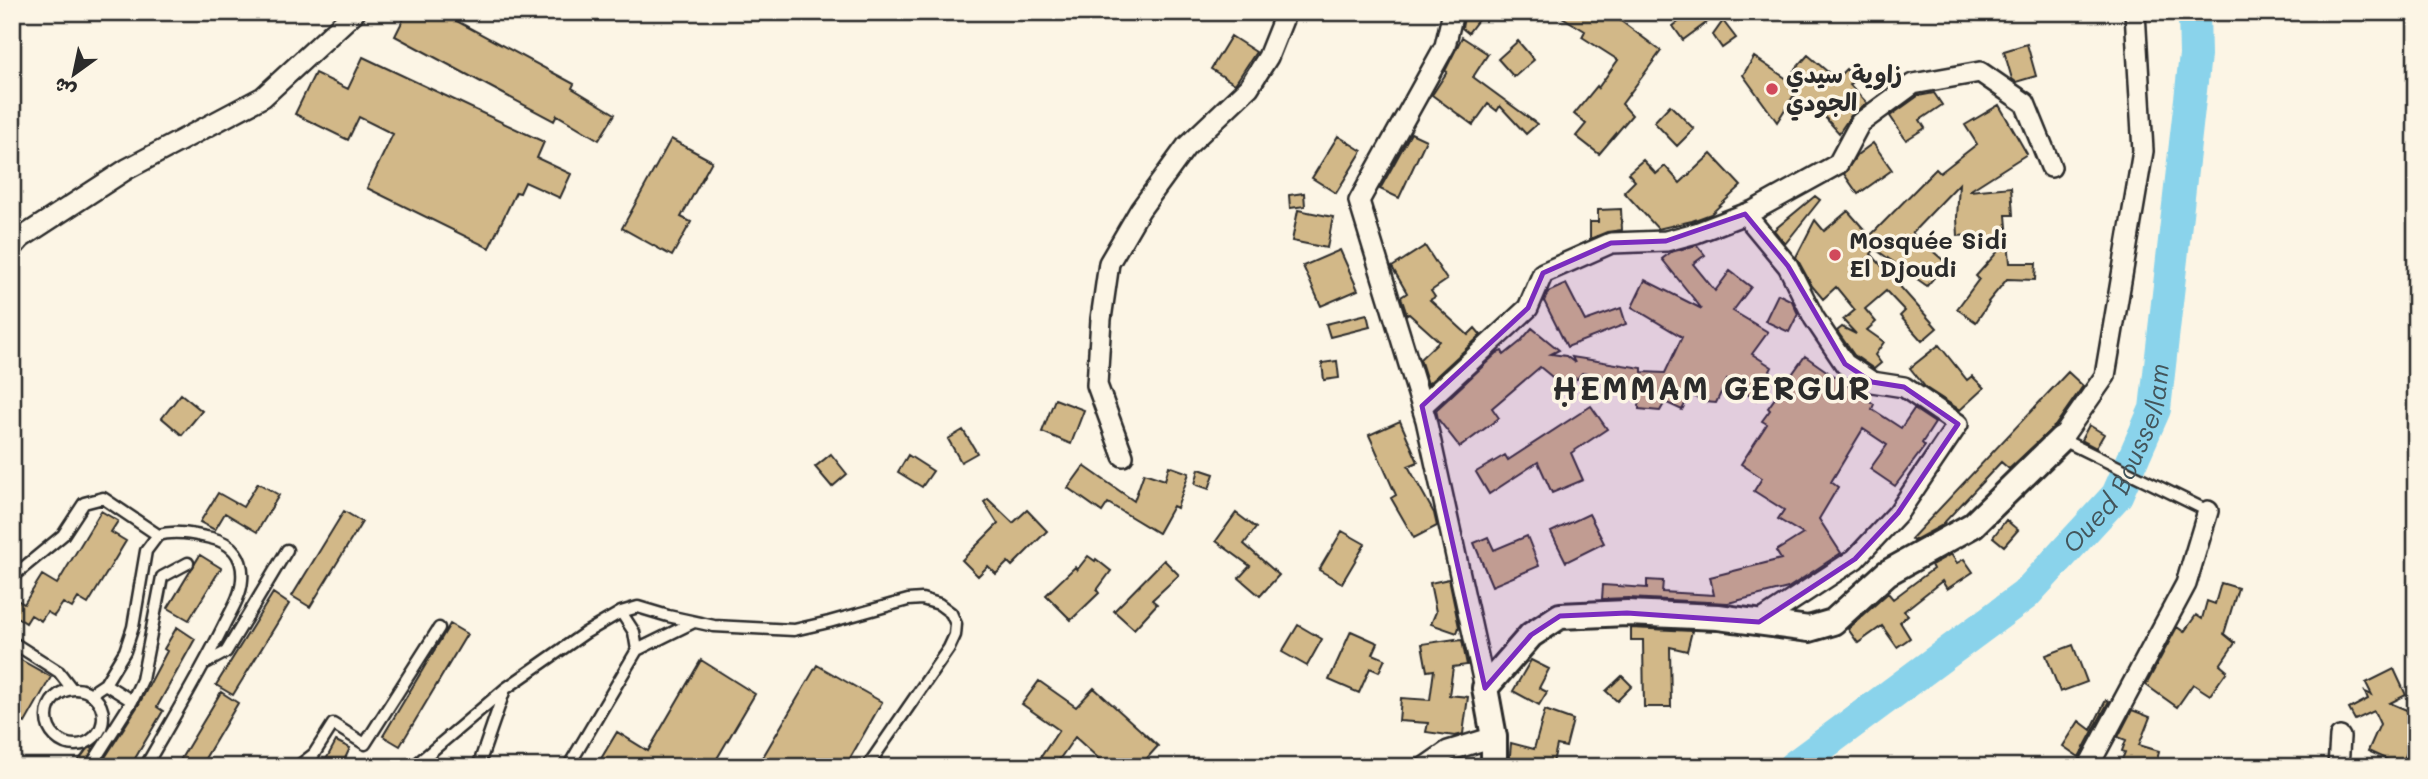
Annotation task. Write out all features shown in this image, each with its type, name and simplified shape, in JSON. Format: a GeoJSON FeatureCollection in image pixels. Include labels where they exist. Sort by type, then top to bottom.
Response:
{"type":"FeatureCollection","features":[{"type":"Feature","properties":{"kind":"street"},"geometry":{"type":"LineString","coordinates":[[12,248],[21,238],[127,169],[263,97],[355,12]]}},
{"type":"Feature","properties":{"kind":"street"},"geometry":{"type":"LineString","coordinates":[[1124,456],[1097,385],[1101,318],[1109,263],[1140,210],[1186,147],[1249,87],[1268,57],[1286,12]]}},
{"type":"Feature","properties":{"kind":"street"},"geometry":{"type":"LineString","coordinates":[[1453,12],[1445,46],[1359,201],[1422,406],[1485,688],[1493,737],[1494,767]]}},
{"type":"Feature","properties":{"kind":"street"},"geometry":{"type":"LineString","coordinates":[[1485,688],[1531,635],[1560,616],[1627,613],[1718,617],[1809,629],[1833,622],[1886,573],[1973,525],[2061,439],[2105,376],[2143,152],[2135,12]]}},
{"type":"Feature","properties":{"kind":"street"},"geometry":{"type":"LineString","coordinates":[[1422,406],[1528,308],[1543,273],[1611,243],[1666,241],[1696,233],[1795,190],[1838,164],[1860,124],[1913,84],[1980,72],[2025,103],[2051,167]]}},
{"type":"Feature","properties":{"kind":"street"},"geometry":{"type":"LineString","coordinates":[[1745,214],[1788,266],[1814,318],[1845,364],[1872,383],[1904,387],[1958,424],[1898,513],[1855,559],[1759,622]]}},
{"type":"Feature","properties":{"kind":"street"},"geometry":{"type":"LineString","coordinates":[[2088,767],[2186,584],[2208,511]]}},
{"type":"Feature","properties":{"kind":"street"},"geometry":{"type":"LineString","coordinates":[[1425,767],[1448,751],[1493,737]]}},
{"type":"Feature","properties":{"kind":"street"},"geometry":{"type":"LineString","coordinates":[[2338,767],[2340,737]]}},
{"type":"Feature","properties":{"kind":"lane"},"geometry":{"type":"LineString","coordinates":[[2061,439],[2208,511]]}},
{"type":"Feature","properties":{"kind":"lane"},"geometry":{"type":"LineString","coordinates":[[12,577],[64,535],[84,503],[103,498],[158,535]]}},
{"type":"Feature","properties":{"kind":"lane"},"geometry":{"type":"LineString","coordinates":[[90,694],[105,684],[125,651],[133,627],[146,551],[158,535],[171,531],[208,537],[221,540],[237,552],[242,567],[242,583],[238,596],[204,664],[145,767]]}},
{"type":"Feature","properties":{"kind":"lane"},"geometry":{"type":"LineString","coordinates":[[204,664],[226,652],[287,551]]}},
{"type":"Feature","properties":{"kind":"lane"},"geometry":{"type":"LineString","coordinates":[[90,767],[132,701],[142,680],[162,576],[188,563]]}},
{"type":"Feature","properties":{"kind":"lane"},"geometry":{"type":"LineString","coordinates":[[413,767],[505,689],[585,633],[621,612],[638,607],[714,626],[794,630],[908,600],[922,599],[939,604],[951,612],[956,624],[955,635],[949,648],[867,767]]}},
{"type":"Feature","properties":{"kind":"lane"},"geometry":{"type":"LineString","coordinates":[[621,612],[634,632],[637,650]]}},
{"type":"Feature","properties":{"kind":"lane"},"geometry":{"type":"LineString","coordinates":[[568,767],[637,650],[694,622]]}},
{"type":"Feature","properties":{"kind":"lane"},"geometry":{"type":"LineString","coordinates":[[306,767],[333,724],[365,744],[439,628]]}},
{"type":"Feature","properties":{"kind":"lane"},"geometry":{"type":"LineString","coordinates":[[12,642],[59,672],[72,689]]}},
{"type":"Feature","properties":{"kind":"lane"},"geometry":{"type":"LineString","coordinates":[[105,684],[132,701]]}},
{"type":"Feature","properties":{"kind":"lane"},"geometry":{"type":"LineString","coordinates":[[72,689],[90,694],[102,709],[101,729],[87,743],[78,746],[59,741],[47,725],[46,715],[54,697],[72,689]]}},
{"type":"Feature","properties":{"kind":"lane"},"geometry":{"type":"LineString","coordinates":[[478,767],[505,689]]}},
{"type":"Feature","properties":{"kind":"lane"},"geometry":{"type":"LineString","coordinates":[[297,767],[314,754]]}},
{"type":"Feature","properties":{"kind":"highlighted area"},"geometry":{"type":"Polygon","coordinates":[[[1745,214],[1788,266],[1845,364],[1872,382],[1904,387],[1958,424],[1898,513],[1855,559],[1759,622],[1627,613],[1560,616],[1531,635],[1485,688],[1422,406],[1528,308],[1543,273],[1611,243],[1666,241],[1745,214]]]}},
{"type":"Feature","properties":{"kind":"building"},"geometry":{"type":"Polygon","coordinates":[[[407,12],[440,12],[574,84],[572,88],[615,114],[599,140],[557,115],[554,121],[395,36],[407,12]]]}},
{"type":"Feature","properties":{"kind":"building"},"geometry":{"type":"Polygon","coordinates":[[[1465,12],[1484,12],[1468,33],[1462,28],[1465,12]]]}},
{"type":"Feature","properties":{"kind":"building"},"geometry":{"type":"Polygon","coordinates":[[[1554,12],[1613,12],[1661,51],[1622,104],[1632,115],[1599,154],[1576,136],[1586,124],[1574,114],[1597,86],[1598,88],[1618,60],[1582,37],[1585,31],[1554,12]]]}},
{"type":"Feature","properties":{"kind":"building"},"geometry":{"type":"Polygon","coordinates":[[[1692,12],[1721,12],[1683,40],[1673,26],[1692,12]]]}},
{"type":"Feature","properties":{"kind":"building"},"geometry":{"type":"Polygon","coordinates":[[[1723,21],[1736,38],[1722,48],[1713,35],[1723,21]]]}},
{"type":"Feature","properties":{"kind":"building"},"geometry":{"type":"Polygon","coordinates":[[[1231,36],[1256,52],[1235,84],[1211,69],[1231,36]]]}},
{"type":"Feature","properties":{"kind":"building"},"geometry":{"type":"Polygon","coordinates":[[[1462,37],[1488,54],[1473,77],[1537,124],[1526,134],[1500,106],[1497,111],[1488,104],[1473,125],[1432,95],[1447,72],[1445,71],[1462,37]]]}},
{"type":"Feature","properties":{"kind":"building"},"geometry":{"type":"Polygon","coordinates":[[[1518,41],[1534,60],[1514,77],[1498,59],[1518,41]]]}},
{"type":"Feature","properties":{"kind":"building"},"geometry":{"type":"Polygon","coordinates":[[[2027,44],[2036,76],[2016,82],[2012,79],[2004,51],[2027,44]]]}},
{"type":"Feature","properties":{"kind":"building"},"geometry":{"type":"Polygon","coordinates":[[[1808,55],[1836,79],[1846,69],[1856,79],[1850,85],[1867,103],[1852,114],[1839,133],[1823,115],[1820,117],[1794,95],[1777,122],[1743,75],[1754,57],[1787,79],[1808,55]]]}},
{"type":"Feature","properties":{"kind":"building"},"geometry":{"type":"Polygon","coordinates":[[[363,57],[544,142],[537,158],[571,174],[560,198],[525,182],[520,193],[516,192],[489,248],[367,188],[393,134],[359,117],[348,140],[295,114],[315,73],[348,89],[363,57]]]}},
{"type":"Feature","properties":{"kind":"building"},"geometry":{"type":"Polygon","coordinates":[[[1934,93],[1942,105],[1920,120],[1925,128],[1906,140],[1890,116],[1918,96],[1934,93]]]}},
{"type":"Feature","properties":{"kind":"building"},"geometry":{"type":"Polygon","coordinates":[[[1670,105],[1694,129],[1677,146],[1654,122],[1670,105]]]}},
{"type":"Feature","properties":{"kind":"building"},"geometry":{"type":"Polygon","coordinates":[[[1999,105],[2027,154],[1969,191],[2011,187],[2013,215],[2006,215],[2008,239],[1984,240],[1984,234],[1958,236],[1959,184],[1912,233],[1944,261],[1944,266],[1927,286],[1875,249],[1871,254],[1937,328],[1922,341],[1900,316],[1905,311],[1886,291],[1865,309],[1876,322],[1867,330],[1884,342],[1875,355],[1881,363],[1874,369],[1854,355],[1837,331],[1842,327],[1856,334],[1843,320],[1855,310],[1836,287],[1823,299],[1812,286],[1796,257],[1815,220],[1824,231],[1848,211],[1870,236],[1936,169],[1940,173],[1977,144],[1965,125],[1999,105]]]}},
{"type":"Feature","properties":{"kind":"building"},"geometry":{"type":"Polygon","coordinates":[[[1411,133],[1426,140],[1399,198],[1380,189],[1411,133]]]}},
{"type":"Feature","properties":{"kind":"building"},"geometry":{"type":"Polygon","coordinates":[[[1338,136],[1362,151],[1336,193],[1312,178],[1338,136]]]}},
{"type":"Feature","properties":{"kind":"building"},"geometry":{"type":"Polygon","coordinates":[[[671,139],[712,161],[681,217],[691,222],[672,256],[622,228],[671,139]]]}},
{"type":"Feature","properties":{"kind":"building"},"geometry":{"type":"Polygon","coordinates":[[[1873,143],[1892,170],[1858,194],[1844,174],[1857,155],[1873,143]]]}},
{"type":"Feature","properties":{"kind":"building"},"geometry":{"type":"Polygon","coordinates":[[[1711,154],[1741,186],[1711,214],[1658,229],[1624,192],[1635,181],[1628,173],[1643,160],[1656,174],[1665,166],[1680,183],[1711,154]]]}},
{"type":"Feature","properties":{"kind":"building"},"geometry":{"type":"Polygon","coordinates":[[[1304,193],[1305,206],[1290,208],[1289,195],[1304,193]]]}},
{"type":"Feature","properties":{"kind":"building"},"geometry":{"type":"Polygon","coordinates":[[[1815,196],[1820,200],[1785,244],[1774,230],[1815,196]]]}},
{"type":"Feature","properties":{"kind":"building"},"geometry":{"type":"Polygon","coordinates":[[[1621,209],[1622,230],[1607,232],[1590,239],[1590,222],[1598,222],[1598,210],[1621,209]]]}},
{"type":"Feature","properties":{"kind":"building"},"geometry":{"type":"Polygon","coordinates":[[[1298,210],[1333,217],[1327,248],[1292,241],[1298,210]]]}},
{"type":"Feature","properties":{"kind":"building"},"geometry":{"type":"Polygon","coordinates":[[[2008,240],[2010,263],[2036,263],[2035,280],[2007,279],[1976,322],[1957,309],[1979,279],[1976,276],[2008,240]]]}},
{"type":"Feature","properties":{"kind":"building"},"geometry":{"type":"Polygon","coordinates":[[[1697,245],[1705,255],[1693,264],[1715,291],[1730,271],[1751,287],[1733,311],[1768,332],[1752,354],[1772,367],[1756,400],[1727,380],[1716,403],[1705,402],[1690,394],[1682,410],[1665,402],[1660,411],[1639,409],[1640,388],[1606,383],[1607,377],[1582,373],[1577,379],[1574,378],[1575,381],[1568,390],[1540,367],[1492,408],[1499,418],[1460,447],[1438,419],[1436,410],[1497,353],[1502,351],[1504,355],[1532,328],[1559,350],[1551,354],[1566,356],[1575,363],[1572,357],[1642,368],[1642,372],[1665,373],[1682,337],[1632,307],[1645,280],[1702,309],[1662,259],[1671,252],[1697,245]]]}},
{"type":"Feature","properties":{"kind":"building"},"geometry":{"type":"Polygon","coordinates":[[[1425,246],[1447,280],[1431,291],[1435,297],[1430,300],[1468,335],[1475,328],[1481,335],[1428,384],[1420,359],[1439,341],[1407,315],[1401,297],[1407,293],[1392,267],[1425,246]]]}},
{"type":"Feature","properties":{"kind":"building"},"geometry":{"type":"Polygon","coordinates":[[[1340,250],[1358,290],[1321,306],[1303,266],[1340,250]]]}},
{"type":"Feature","properties":{"kind":"building"},"geometry":{"type":"Polygon","coordinates":[[[1566,284],[1585,321],[1621,308],[1626,324],[1567,347],[1544,301],[1548,292],[1566,284]]]}},
{"type":"Feature","properties":{"kind":"building"},"geometry":{"type":"Polygon","coordinates":[[[1778,294],[1792,301],[1798,314],[1789,332],[1765,321],[1778,294]]]}},
{"type":"Feature","properties":{"kind":"building"},"geometry":{"type":"Polygon","coordinates":[[[1367,314],[1370,327],[1330,337],[1326,324],[1367,314]]]}},
{"type":"Feature","properties":{"kind":"building"},"geometry":{"type":"Polygon","coordinates":[[[1939,345],[1967,380],[1972,376],[1984,388],[1960,410],[1926,388],[1910,368],[1939,345]]]}},
{"type":"Feature","properties":{"kind":"building"},"geometry":{"type":"Polygon","coordinates":[[[1805,356],[1874,404],[1872,409],[1901,428],[1914,409],[1935,423],[1922,443],[1925,446],[1895,486],[1870,469],[1887,445],[1863,429],[1831,482],[1838,487],[1819,519],[1841,553],[1788,588],[1728,603],[1602,599],[1603,585],[1647,588],[1647,580],[1663,581],[1662,592],[1714,595],[1710,577],[1781,559],[1776,551],[1803,534],[1778,519],[1784,510],[1754,491],[1762,478],[1741,464],[1767,424],[1762,421],[1770,410],[1768,408],[1805,356]]]}},
{"type":"Feature","properties":{"kind":"building"},"geometry":{"type":"Polygon","coordinates":[[[1337,361],[1339,378],[1324,380],[1322,363],[1337,361]]]}},
{"type":"Feature","properties":{"kind":"building"},"geometry":{"type":"Polygon","coordinates":[[[2068,372],[2083,386],[2055,426],[2009,469],[2001,462],[1941,526],[1913,541],[1911,539],[2068,372]]]}},
{"type":"Feature","properties":{"kind":"building"},"geometry":{"type":"Polygon","coordinates":[[[181,394],[202,411],[182,435],[162,418],[181,394]]]}},
{"type":"Feature","properties":{"kind":"building"},"geometry":{"type":"Polygon","coordinates":[[[1055,399],[1084,410],[1071,444],[1042,432],[1055,399]]]}},
{"type":"Feature","properties":{"kind":"building"},"geometry":{"type":"Polygon","coordinates":[[[1591,406],[1607,429],[1571,453],[1583,480],[1552,493],[1538,462],[1489,494],[1476,472],[1505,455],[1508,460],[1591,406]]]}},
{"type":"Feature","properties":{"kind":"building"},"geometry":{"type":"Polygon","coordinates":[[[1400,421],[1418,462],[1408,466],[1434,513],[1437,526],[1414,538],[1391,498],[1396,495],[1369,435],[1400,421]]]}},
{"type":"Feature","properties":{"kind":"building"},"geometry":{"type":"Polygon","coordinates":[[[2089,425],[2104,434],[2096,448],[2081,440],[2089,425]]]}},
{"type":"Feature","properties":{"kind":"building"},"geometry":{"type":"Polygon","coordinates":[[[963,430],[977,453],[961,462],[948,439],[963,430]]]}},
{"type":"Feature","properties":{"kind":"building"},"geometry":{"type":"Polygon","coordinates":[[[831,454],[847,474],[832,487],[815,467],[831,454]]]}},
{"type":"Feature","properties":{"kind":"building"},"geometry":{"type":"Polygon","coordinates":[[[908,455],[933,471],[922,487],[898,472],[908,455]]]}},
{"type":"Feature","properties":{"kind":"building"},"geometry":{"type":"Polygon","coordinates":[[[1084,466],[1134,501],[1144,473],[1165,480],[1169,466],[1189,473],[1177,508],[1173,506],[1158,533],[1108,503],[1102,512],[1068,488],[1084,466]]]}},
{"type":"Feature","properties":{"kind":"building"},"geometry":{"type":"Polygon","coordinates":[[[1199,469],[1214,474],[1209,489],[1195,484],[1199,469]]]}},
{"type":"Feature","properties":{"kind":"building"},"geometry":{"type":"Polygon","coordinates":[[[258,483],[279,495],[257,532],[225,513],[215,530],[200,522],[218,493],[243,507],[258,483]]]}},
{"type":"Feature","properties":{"kind":"building"},"geometry":{"type":"Polygon","coordinates":[[[988,499],[1013,523],[1027,510],[1047,531],[1012,566],[1008,562],[996,574],[988,566],[978,576],[962,560],[998,524],[984,502],[988,499]]]}},
{"type":"Feature","properties":{"kind":"building"},"geometry":{"type":"Polygon","coordinates":[[[101,511],[118,521],[111,532],[126,541],[88,604],[78,598],[72,608],[63,603],[54,616],[47,612],[41,621],[31,615],[26,623],[12,614],[12,597],[24,604],[42,575],[57,584],[101,511]]]}},
{"type":"Feature","properties":{"kind":"building"},"geometry":{"type":"Polygon","coordinates":[[[344,511],[362,522],[310,607],[292,596],[344,511]]]}},
{"type":"Feature","properties":{"kind":"building"},"geometry":{"type":"Polygon","coordinates":[[[1236,513],[1256,528],[1244,544],[1279,575],[1260,596],[1239,578],[1250,566],[1216,541],[1236,513]]]}},
{"type":"Feature","properties":{"kind":"building"},"geometry":{"type":"Polygon","coordinates":[[[1589,514],[1604,543],[1566,562],[1551,532],[1589,514]]]}},
{"type":"Feature","properties":{"kind":"building"},"geometry":{"type":"Polygon","coordinates":[[[2006,520],[2018,530],[2004,546],[1993,537],[2006,520]]]}},
{"type":"Feature","properties":{"kind":"building"},"geometry":{"type":"Polygon","coordinates":[[[1342,531],[1365,544],[1342,583],[1319,570],[1342,531]]]}},
{"type":"Feature","properties":{"kind":"building"},"geometry":{"type":"Polygon","coordinates":[[[1527,536],[1539,566],[1492,586],[1474,543],[1488,537],[1494,550],[1527,536]]]}},
{"type":"Feature","properties":{"kind":"building"},"geometry":{"type":"Polygon","coordinates":[[[1951,554],[1957,563],[1964,559],[1973,572],[1947,589],[1942,581],[1904,611],[1908,615],[1900,622],[1910,638],[1897,647],[1882,626],[1858,643],[1848,629],[1888,593],[1893,599],[1933,569],[1931,565],[1951,554]]]}},
{"type":"Feature","properties":{"kind":"building"},"geometry":{"type":"Polygon","coordinates":[[[200,555],[221,568],[189,620],[168,608],[200,555]]]}},
{"type":"Feature","properties":{"kind":"building"},"geometry":{"type":"Polygon","coordinates":[[[1088,556],[1111,571],[1097,590],[1099,593],[1071,620],[1046,595],[1075,567],[1077,570],[1088,556]]]}},
{"type":"Feature","properties":{"kind":"building"},"geometry":{"type":"Polygon","coordinates":[[[1164,560],[1179,575],[1152,600],[1157,604],[1134,629],[1114,611],[1164,560]]]}},
{"type":"Feature","properties":{"kind":"building"},"geometry":{"type":"Polygon","coordinates":[[[1449,579],[1459,627],[1457,633],[1431,624],[1436,612],[1430,583],[1449,579]]]}},
{"type":"Feature","properties":{"kind":"building"},"geometry":{"type":"Polygon","coordinates":[[[2221,583],[2238,588],[2224,634],[2235,643],[2220,665],[2227,671],[2210,695],[2193,684],[2177,707],[2146,685],[2177,627],[2184,632],[2196,615],[2202,619],[2207,601],[2215,604],[2221,583]]]}},
{"type":"Feature","properties":{"kind":"building"},"geometry":{"type":"Polygon","coordinates":[[[273,593],[289,604],[233,695],[216,685],[273,593]]]}},
{"type":"Feature","properties":{"kind":"building"},"geometry":{"type":"Polygon","coordinates":[[[450,624],[467,634],[400,746],[383,736],[450,624]]]}},
{"type":"Feature","properties":{"kind":"building"},"geometry":{"type":"Polygon","coordinates":[[[1298,625],[1322,639],[1307,666],[1282,652],[1298,625]]]}},
{"type":"Feature","properties":{"kind":"building"},"geometry":{"type":"Polygon","coordinates":[[[177,627],[195,639],[157,707],[163,711],[130,767],[99,767],[139,704],[177,627]]]}},
{"type":"Feature","properties":{"kind":"building"},"geometry":{"type":"Polygon","coordinates":[[[1631,628],[1692,631],[1687,651],[1670,647],[1671,707],[1644,707],[1643,640],[1631,640],[1631,628]]]}},
{"type":"Feature","properties":{"kind":"building"},"geometry":{"type":"Polygon","coordinates":[[[1351,631],[1378,643],[1373,654],[1385,659],[1379,672],[1370,668],[1359,693],[1329,680],[1351,631]]]}},
{"type":"Feature","properties":{"kind":"building"},"geometry":{"type":"Polygon","coordinates":[[[1455,639],[1454,641],[1462,640],[1467,665],[1453,667],[1449,695],[1468,697],[1463,734],[1455,736],[1426,732],[1428,723],[1399,721],[1401,698],[1430,700],[1434,670],[1427,671],[1422,644],[1455,639]]]}},
{"type":"Feature","properties":{"kind":"building"},"geometry":{"type":"Polygon","coordinates":[[[2073,645],[2087,682],[2060,692],[2046,655],[2073,645]]]}},
{"type":"Feature","properties":{"kind":"building"},"geometry":{"type":"Polygon","coordinates":[[[12,655],[51,677],[25,723],[12,716],[12,655]]]}},
{"type":"Feature","properties":{"kind":"building"},"geometry":{"type":"Polygon","coordinates":[[[701,660],[755,694],[712,767],[596,767],[617,732],[648,751],[701,660]]]}},
{"type":"Feature","properties":{"kind":"building"},"geometry":{"type":"Polygon","coordinates":[[[1531,660],[1549,669],[1539,688],[1547,692],[1539,705],[1513,691],[1531,660]]]}},
{"type":"Feature","properties":{"kind":"building"},"geometry":{"type":"Polygon","coordinates":[[[817,665],[882,702],[845,767],[757,767],[817,665]]]}},
{"type":"Feature","properties":{"kind":"building"},"geometry":{"type":"Polygon","coordinates":[[[2394,669],[2406,695],[2390,703],[2416,714],[2416,732],[2401,766],[2368,751],[2380,724],[2374,711],[2355,720],[2349,709],[2368,699],[2365,692],[2372,695],[2366,683],[2394,669]]]}},
{"type":"Feature","properties":{"kind":"building"},"geometry":{"type":"Polygon","coordinates":[[[1622,676],[1632,686],[1617,701],[1606,691],[1622,676]]]}},
{"type":"Feature","properties":{"kind":"building"},"geometry":{"type":"Polygon","coordinates":[[[1039,681],[1076,707],[1094,688],[1158,746],[1139,767],[1108,767],[1075,737],[1054,767],[1034,767],[1059,730],[1022,704],[1039,681]]]}},
{"type":"Feature","properties":{"kind":"building"},"geometry":{"type":"Polygon","coordinates":[[[221,692],[238,703],[200,767],[176,767],[221,692]]]}},
{"type":"Feature","properties":{"kind":"building"},"geometry":{"type":"Polygon","coordinates":[[[2106,700],[2109,701],[2079,757],[2063,746],[2079,721],[2091,730],[2106,700]]]}},
{"type":"Feature","properties":{"kind":"building"},"geometry":{"type":"Polygon","coordinates":[[[1545,710],[1573,720],[1566,747],[1557,745],[1552,767],[1509,767],[1511,743],[1534,749],[1545,710]]]}},
{"type":"Feature","properties":{"kind":"building"},"geometry":{"type":"Polygon","coordinates":[[[2132,710],[2150,717],[2139,745],[2159,751],[2156,767],[2119,767],[2126,740],[2118,737],[2132,710]]]}},
{"type":"Feature","properties":{"kind":"building"},"geometry":{"type":"Polygon","coordinates":[[[336,741],[350,748],[341,767],[322,767],[336,741]]]}},
{"type":"Feature","properties":{"kind":"building"},"geometry":{"type":"Polygon","coordinates":[[[89,746],[93,749],[83,767],[74,767],[89,746]]]}},
{"type":"Feature","properties":{"kind":"waterway","name":"Oued Boussellam"},"geometry":{"type":"LineString","coordinates":[[1793,767],[2025,595],[2117,495],[2155,409],[2195,55],[2194,12]]}},
{"type":"Feature","properties":{"kind":"place","name":"زاوية سيدي الجودي"},"geometry":{"type":"Point","coordinates":[1772,89]}},
{"type":"Feature","properties":{"kind":"place","name":"Mosquée Sidi El Djoudi"},"geometry":{"type":"Point","coordinates":[1835,255]}},
{"type":"Feature","properties":{"kind":"district","name":"ḤEMMAM GERGUR"},"geometry":{"type":"Point","coordinates":[1712,389]}}]}
